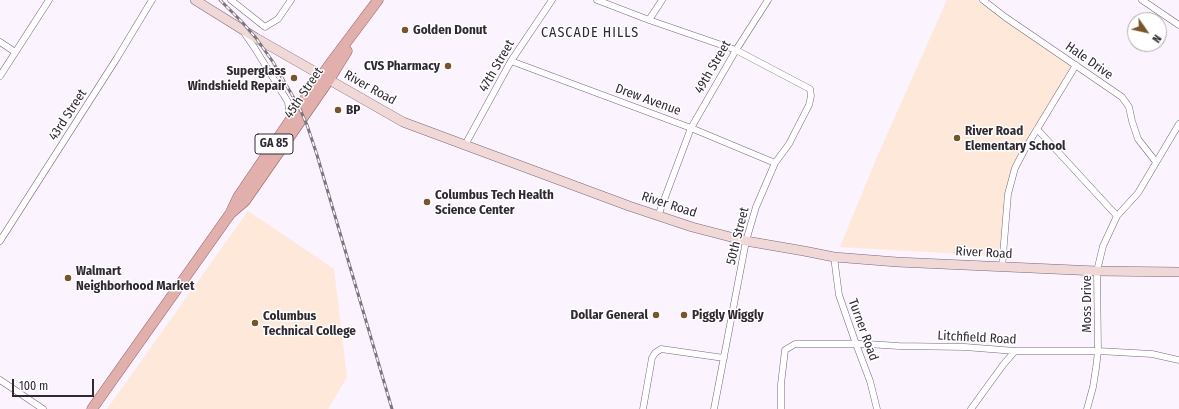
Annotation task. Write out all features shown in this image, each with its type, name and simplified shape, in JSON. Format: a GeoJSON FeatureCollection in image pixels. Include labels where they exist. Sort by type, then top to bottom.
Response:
{"type":"FeatureCollection","features":[{"type":"Feature","properties":{"kind":"main road","name":"River Road"},"geometry":{"type":"LineString","coordinates":[[196,0],[325,78],[403,122],[658,216],[692,227],[746,241],[834,256],[896,262],[1097,271],[1179,272]]}},
{"type":"Feature","properties":{"kind":"main road","name":"45th Street"},"geometry":{"type":"LineString","coordinates":[[230,214],[245,201],[378,0]]}},
{"type":"Feature","properties":{"kind":"main road","name":"45th Street"},"geometry":{"type":"LineString","coordinates":[[92,409],[230,214],[238,197],[290,121],[325,78]]}},
{"type":"Feature","properties":{"kind":"street"},"geometry":{"type":"LineString","coordinates":[[0,76],[49,0]]}},
{"type":"Feature","properties":{"kind":"street","name":"43rd Street"},"geometry":{"type":"LineString","coordinates":[[0,241],[117,58],[152,0]]}},
{"type":"Feature","properties":{"kind":"street"},"geometry":{"type":"LineString","coordinates":[[231,0],[265,27],[278,19],[291,0]]}},
{"type":"Feature","properties":{"kind":"street","name":"47th Street"},"geometry":{"type":"LineString","coordinates":[[465,145],[511,61],[552,0]]}},
{"type":"Feature","properties":{"kind":"street"},"geometry":{"type":"LineString","coordinates":[[597,0],[649,20],[736,50]]}},
{"type":"Feature","properties":{"kind":"street"},"geometry":{"type":"LineString","coordinates":[[649,20],[662,0]]}},
{"type":"Feature","properties":{"kind":"street","name":"49th Street"},"geometry":{"type":"LineString","coordinates":[[658,216],[691,128],[736,50],[768,0]]}},
{"type":"Feature","properties":{"kind":"street","name":"Hale Drive"},"geometry":{"type":"LineString","coordinates":[[983,0],[1005,17],[1122,97],[1130,107],[1132,121],[1138,139],[1156,162]]}},
{"type":"Feature","properties":{"kind":"street"},"geometry":{"type":"LineString","coordinates":[[1142,0],[1179,25]]}},
{"type":"Feature","properties":{"kind":"street"},"geometry":{"type":"LineString","coordinates":[[242,29],[288,102],[290,121]]}},
{"type":"Feature","properties":{"kind":"street"},"geometry":{"type":"LineString","coordinates":[[0,42],[15,52]]}},
{"type":"Feature","properties":{"kind":"street","name":"50th Street"},"geometry":{"type":"LineString","coordinates":[[714,409],[746,241],[756,207],[775,163],[789,144],[812,96],[810,89],[736,50]]}},
{"type":"Feature","properties":{"kind":"street","name":"Drew Avenue"},"geometry":{"type":"LineString","coordinates":[[511,61],[691,128],[775,163]]}},
{"type":"Feature","properties":{"kind":"street"},"geometry":{"type":"LineString","coordinates":[[1002,267],[1008,194],[1016,168],[1024,149],[1076,65]]}},
{"type":"Feature","properties":{"kind":"street","name":"Moss Drive"},"geometry":{"type":"LineString","coordinates":[[1087,409],[1093,386],[1098,351],[1097,271],[1103,246],[1117,216],[1138,193],[1179,124]]}},
{"type":"Feature","properties":{"kind":"street"},"geometry":{"type":"LineString","coordinates":[[1037,129],[1117,216]]}},
{"type":"Feature","properties":{"kind":"street","name":"Turner Road"},"geometry":{"type":"LineString","coordinates":[[834,256],[838,295],[870,381],[877,409]]}},
{"type":"Feature","properties":{"kind":"street","name":"Litchfield Road"},"geometry":{"type":"LineString","coordinates":[[781,409],[781,384],[785,350],[795,344],[965,347],[1015,351],[1098,351],[1152,354],[1179,360]]}},
{"type":"Feature","properties":{"kind":"street"},"geometry":{"type":"LineString","coordinates":[[643,409],[652,358],[661,349],[724,358]]}},
{"type":"Feature","properties":{"kind":"street"},"geometry":{"type":"LineString","coordinates":[[971,409],[1015,351]]}},
{"type":"Feature","properties":{"kind":"street"},"geometry":{"type":"LineString","coordinates":[[0,380],[43,409]]}},
{"type":"Feature","properties":{"kind":"shaded area","name":"River Road Elementary School"},"geometry":{"type":"Polygon","coordinates":[[[947,0],[977,0],[1074,66],[1013,167],[1005,196],[999,256],[840,247],[877,157],[947,0]]]}},
{"type":"Feature","properties":{"kind":"shaded area","name":"Columbus Technical College"},"geometry":{"type":"Polygon","coordinates":[[[248,211],[334,269],[347,377],[328,409],[107,409],[248,211]]]}},
{"type":"Feature","properties":{"kind":"railway"},"geometry":{"type":"LineString","coordinates":[[220,0],[256,38],[273,62],[299,107],[307,125],[392,409]]}},
{"type":"Feature","properties":{"kind":"place","name":"Golden Donut"},"geometry":{"type":"Point","coordinates":[405,30]}},
{"type":"Feature","properties":{"kind":"place","name":"CVS Pharmacy"},"geometry":{"type":"Point","coordinates":[448,66]}},
{"type":"Feature","properties":{"kind":"place","name":"Superglass Windshield Repair"},"geometry":{"type":"Point","coordinates":[294,78]}},
{"type":"Feature","properties":{"kind":"place","name":"BP"},"geometry":{"type":"Point","coordinates":[338,110]}},
{"type":"Feature","properties":{"kind":"place","name":"River Road Elementary School"},"geometry":{"type":"Point","coordinates":[957,138]}},
{"type":"Feature","properties":{"kind":"place","name":"Columbus Tech Health Science Center"},"geometry":{"type":"Point","coordinates":[427,202]}},
{"type":"Feature","properties":{"kind":"place","name":"Walmart Neighborhood Market"},"geometry":{"type":"Point","coordinates":[68,278]}},
{"type":"Feature","properties":{"kind":"place","name":"Dollar General"},"geometry":{"type":"Point","coordinates":[656,315]}},
{"type":"Feature","properties":{"kind":"place","name":"Piggly Wiggly"},"geometry":{"type":"Point","coordinates":[684,315]}},
{"type":"Feature","properties":{"kind":"place","name":"Columbus Technical College"},"geometry":{"type":"Point","coordinates":[255,323]}},
{"type":"Feature","properties":{"kind":"district","name":"CASCADE HILLS"},"geometry":{"type":"Point","coordinates":[590,33]}}]}
